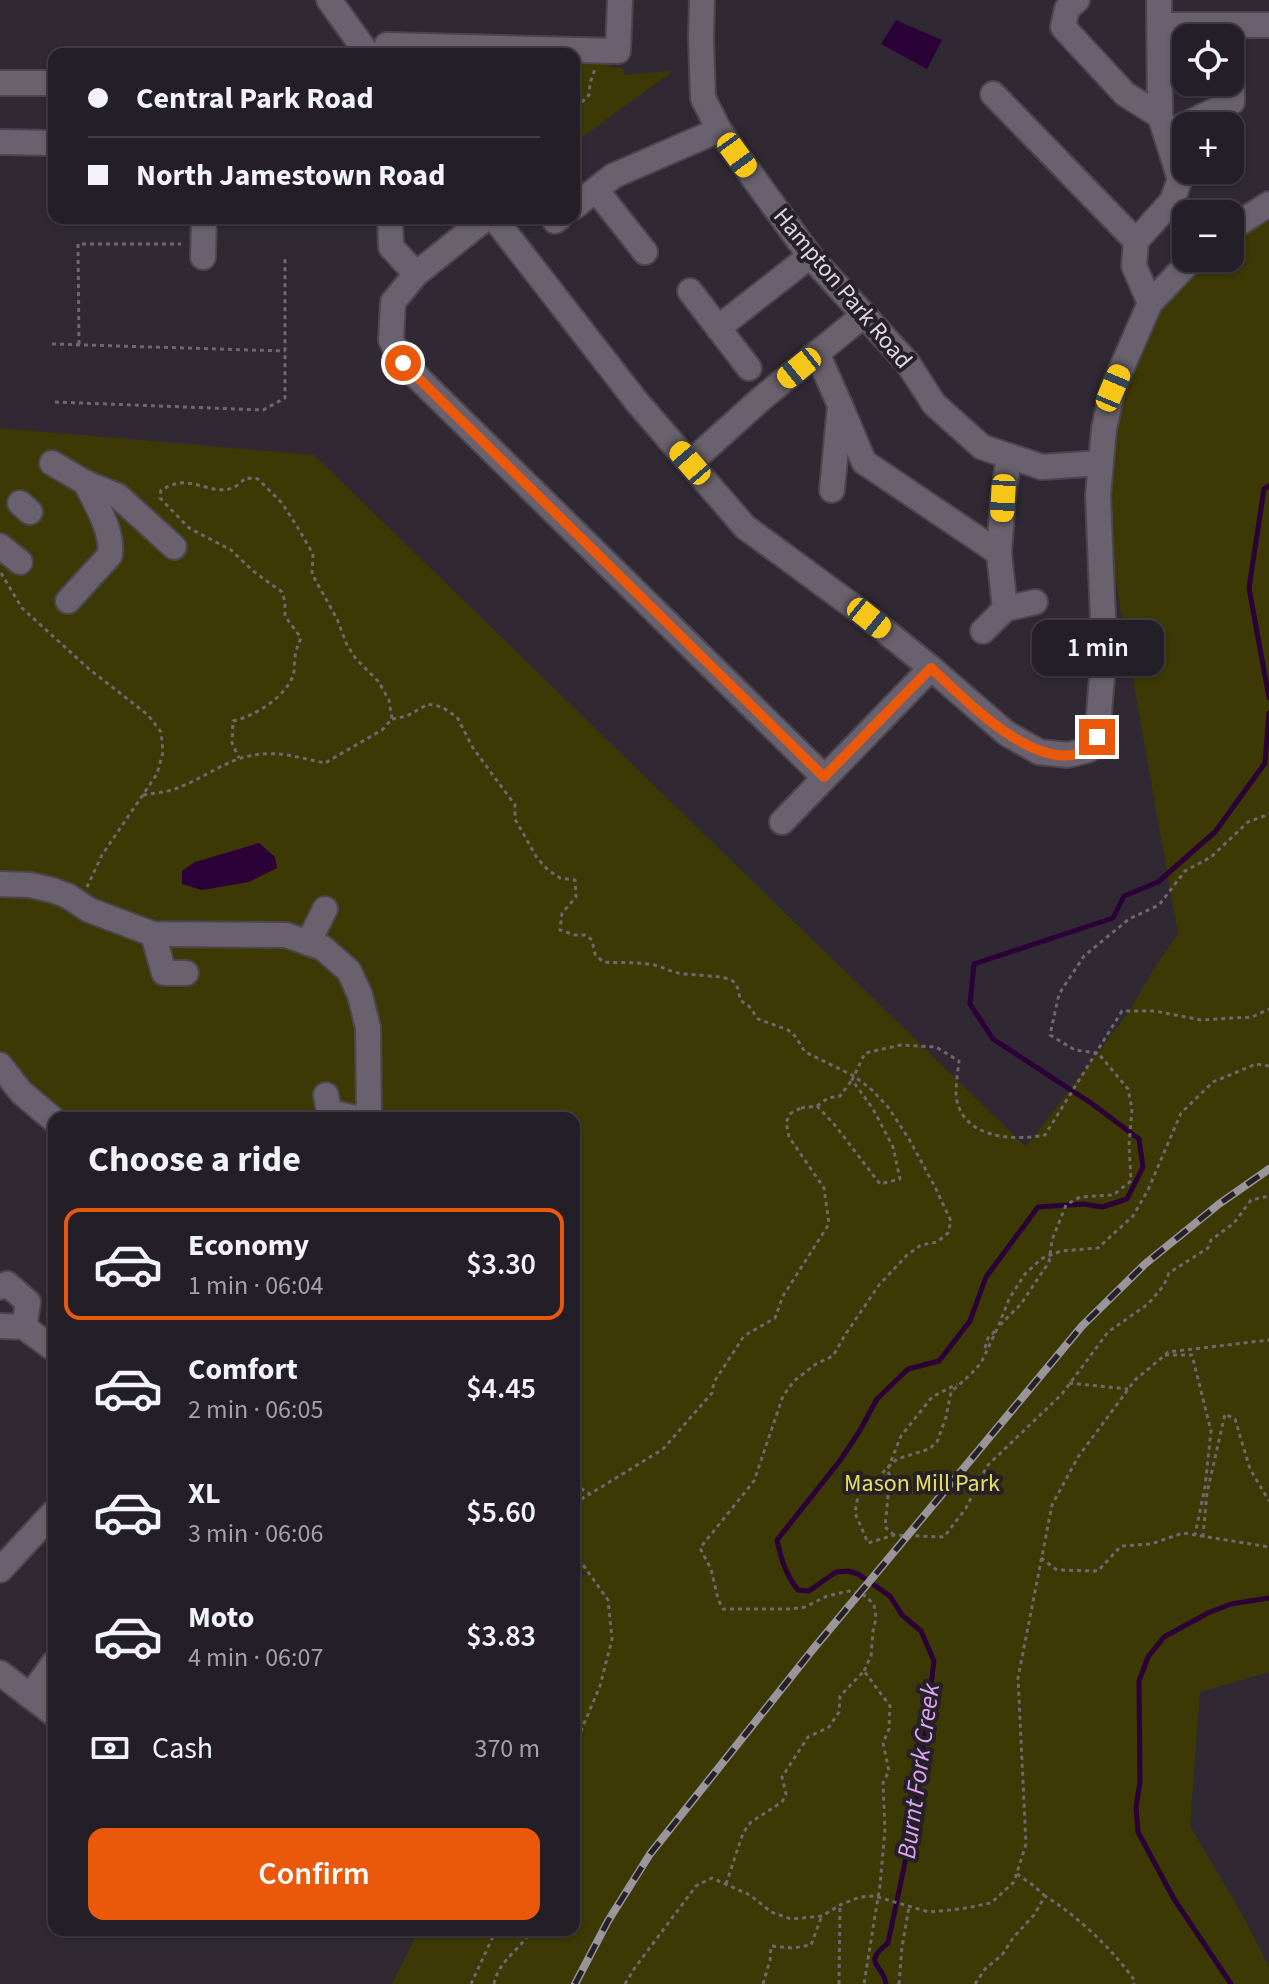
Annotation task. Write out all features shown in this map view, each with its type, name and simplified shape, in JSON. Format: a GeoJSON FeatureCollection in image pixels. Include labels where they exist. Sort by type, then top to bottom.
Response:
{"type":"FeatureCollection","features":[{"type":"Feature","properties":{"kind":"street"},"geometry":{"type":"LineString","coordinates":[[329,0],[363,48]]}},
{"type":"Feature","properties":{"kind":"street"},"geometry":{"type":"LineString","coordinates":[[580,50],[618,51],[620,0]]}},
{"type":"Feature","properties":{"kind":"street","name":"Hampton Park Road"},"geometry":{"type":"LineString","coordinates":[[702,0],[703,98],[719,130],[810,256],[907,362],[934,404],[982,447],[1042,467],[1101,463]]}},
{"type":"Feature","properties":{"kind":"street"},"geometry":{"type":"LineString","coordinates":[[1077,0],[1067,9],[1063,27],[1125,94],[1163,125]]}},
{"type":"Feature","properties":{"kind":"street"},"geometry":{"type":"LineString","coordinates":[[1150,303],[1134,266],[1136,241],[1172,201],[1180,179],[1163,125],[1159,0]]}},
{"type":"Feature","properties":{"kind":"street"},"geometry":{"type":"LineString","coordinates":[[1160,25],[1172,25]]}},
{"type":"Feature","properties":{"kind":"street"},"geometry":{"type":"LineString","coordinates":[[1244,25],[1269,25]]}},
{"type":"Feature","properties":{"kind":"street"},"geometry":{"type":"LineString","coordinates":[[0,83],[48,83]]}},
{"type":"Feature","properties":{"kind":"street"},"geometry":{"type":"LineString","coordinates":[[993,94],[1136,241]]}},
{"type":"Feature","properties":{"kind":"street"},"geometry":{"type":"LineString","coordinates":[[1163,125],[1232,102],[1232,96]]}},
{"type":"Feature","properties":{"kind":"street"},"geometry":{"type":"LineString","coordinates":[[580,202],[613,176],[719,130]]}},
{"type":"Feature","properties":{"kind":"street"},"geometry":{"type":"LineString","coordinates":[[0,142],[48,143]]}},
{"type":"Feature","properties":{"kind":"street"},"geometry":{"type":"LineString","coordinates":[[596,190],[645,252]]}},
{"type":"Feature","properties":{"kind":"street"},"geometry":{"type":"LineString","coordinates":[[1244,220],[1269,204]]}},
{"type":"Feature","properties":{"kind":"street"},"geometry":{"type":"LineString","coordinates":[[203,257],[204,224]]}},
{"type":"Feature","properties":{"kind":"street"},"geometry":{"type":"LineString","coordinates":[[390,224],[391,247],[416,274]]}},
{"type":"Feature","properties":{"kind":"street"},"geometry":{"type":"LineString","coordinates":[[478,224],[416,274],[393,302],[391,340],[403,363],[824,777]]}},
{"type":"Feature","properties":{"kind":"street"},"geometry":{"type":"LineString","coordinates":[[499,224],[637,402],[745,527],[869,618],[1006,733],[1039,752],[1068,755],[1088,750],[1097,737],[1103,619],[1098,495],[1104,429],[1113,388],[1150,303],[1180,272]]}},
{"type":"Feature","properties":{"kind":"street"},"geometry":{"type":"LineString","coordinates":[[718,328],[810,256]]}},
{"type":"Feature","properties":{"kind":"street"},"geometry":{"type":"LineString","coordinates":[[690,291],[749,368]]}},
{"type":"Feature","properties":{"kind":"street"},"geometry":{"type":"LineString","coordinates":[[690,463],[761,399],[864,315]]}},
{"type":"Feature","properties":{"kind":"street"},"geometry":{"type":"LineString","coordinates":[[817,353],[864,462],[999,553]]}},
{"type":"Feature","properties":{"kind":"street"},"geometry":{"type":"LineString","coordinates":[[832,490],[840,405]]}},
{"type":"Feature","properties":{"kind":"street"},"geometry":{"type":"LineString","coordinates":[[1005,609],[999,553],[1009,456]]}},
{"type":"Feature","properties":{"kind":"street"},"geometry":{"type":"LineString","coordinates":[[52,463],[86,483],[118,496],[174,547]]}},
{"type":"Feature","properties":{"kind":"street"},"geometry":{"type":"LineString","coordinates":[[68,601],[90,563],[110,555],[104,521],[86,483]]}},
{"type":"Feature","properties":{"kind":"street"},"geometry":{"type":"LineString","coordinates":[[0,546],[10,566]]}},
{"type":"Feature","properties":{"kind":"street"},"geometry":{"type":"LineString","coordinates":[[983,631],[1005,609],[1035,602]]}},
{"type":"Feature","properties":{"kind":"street"},"geometry":{"type":"LineString","coordinates":[[782,822],[931,668]]}},
{"type":"Feature","properties":{"kind":"street"},"geometry":{"type":"LineString","coordinates":[[0,884],[30,885],[52,890],[89,910],[153,934],[286,935],[323,948],[349,971],[360,995],[368,1028],[369,1112]]}},
{"type":"Feature","properties":{"kind":"street"},"geometry":{"type":"LineString","coordinates":[[308,943],[325,909]]}},
{"type":"Feature","properties":{"kind":"street"},"geometry":{"type":"LineString","coordinates":[[153,934],[164,973],[186,973]]}},
{"type":"Feature","properties":{"kind":"street"},"geometry":{"type":"LineString","coordinates":[[0,1065],[21,1092],[48,1115]]}},
{"type":"Feature","properties":{"kind":"street"},"geometry":{"type":"LineString","coordinates":[[326,1095],[329,1112]]}},
{"type":"Feature","properties":{"kind":"street"},"geometry":{"type":"LineString","coordinates":[[0,1287],[7,1284],[28,1302],[12,1327],[48,1346]]}},
{"type":"Feature","properties":{"kind":"street"},"geometry":{"type":"LineString","coordinates":[[0,1570],[48,1518]]}},
{"type":"Feature","properties":{"kind":"street"},"geometry":{"type":"LineString","coordinates":[[30,1696],[48,1671]]}},
{"type":"Feature","properties":{"kind":"street"},"geometry":{"type":"LineString","coordinates":[[0,1673],[48,1710]]}},
{"type":"Feature","properties":{"kind":"path"},"geometry":{"type":"LineString","coordinates":[[580,103],[589,95],[594,70],[607,55],[607,50]]}},
{"type":"Feature","properties":{"kind":"path"},"geometry":{"type":"LineString","coordinates":[[79,344],[78,244],[181,244]]}},
{"type":"Feature","properties":{"kind":"path"},"geometry":{"type":"LineString","coordinates":[[55,402],[263,410],[285,398],[285,256]]}},
{"type":"Feature","properties":{"kind":"path"},"geometry":{"type":"LineString","coordinates":[[52,344],[285,351]]}},
{"type":"Feature","properties":{"kind":"path"},"geometry":{"type":"LineString","coordinates":[[239,758],[232,743],[233,721],[254,713],[286,688],[294,673],[301,638],[285,616],[282,592],[231,550],[189,528],[167,508],[160,498],[161,490],[180,483],[227,491],[245,478],[258,479],[282,503],[313,554],[312,574],[337,619],[347,645],[378,681],[389,700],[392,719]]}},
{"type":"Feature","properties":{"kind":"path"},"geometry":{"type":"LineString","coordinates":[[10,566],[1,576],[22,608],[89,669],[148,715],[161,732],[163,752],[157,774],[102,855],[85,891]]}},
{"type":"Feature","properties":{"kind":"path"},"geometry":{"type":"LineString","coordinates":[[143,795],[181,787],[239,758],[262,754],[285,755],[325,763],[382,730],[392,719],[407,716],[428,704],[442,707],[457,717],[473,748],[515,805],[515,819],[537,858],[560,878],[575,880],[576,897],[562,913],[560,930],[586,935],[592,940],[595,954],[603,962],[651,964],[682,974],[727,978],[735,983],[740,1000],[749,1006],[758,1019],[788,1030],[805,1052],[872,1090],[888,1107],[909,1139],[935,1187],[951,1221],[948,1233],[937,1242],[921,1245],[907,1255],[863,1306],[833,1356],[816,1364],[794,1381],[783,1396],[754,1481],[700,1548],[711,1569],[723,1609],[791,1609],[849,1591],[866,1596],[874,1605],[876,1618],[871,1656],[864,1671],[840,1696],[839,1712],[829,1727],[808,1737],[782,1777],[786,1794],[782,1802],[751,1822],[743,1833],[726,1884]]}},
{"type":"Feature","properties":{"kind":"path"},"geometry":{"type":"LineString","coordinates":[[998,1328],[1021,1304],[1049,1262],[1052,1240],[1066,1205],[1080,1197],[1113,1195],[1131,1181],[1129,1145],[1132,1109],[1128,1089],[1098,1053],[1075,1050],[1050,1035],[1059,994],[1084,956],[1129,919],[1159,905],[1185,871],[1211,857],[1248,822],[1269,814]]}},
{"type":"Feature","properties":{"kind":"path"},"geometry":{"type":"LineString","coordinates":[[580,1500],[663,1449],[712,1393],[714,1382],[744,1336],[775,1318],[783,1296],[829,1224],[824,1188],[789,1137],[786,1122],[791,1113],[801,1108],[817,1106],[828,1098],[840,1096],[865,1053],[901,1045],[936,1047],[959,1061],[956,1095],[966,1120],[991,1136],[1027,1139],[1045,1135],[1122,1011],[1155,1011],[1201,1020],[1252,1017],[1269,1009]]}},
{"type":"Feature","properties":{"kind":"path"},"geometry":{"type":"LineString","coordinates":[[1269,1066],[1256,1064],[1213,1082],[1181,1113],[1148,1190],[1133,1216],[1098,1248],[1061,1251],[1041,1259],[1025,1274],[1009,1299],[981,1363],[951,1392],[937,1442],[929,1449],[897,1459],[858,1496],[855,1513],[868,1543],[894,1535],[944,1537],[966,1508],[987,1466],[1062,1394],[1108,1332],[1148,1304],[1164,1285],[1169,1273],[1208,1248],[1211,1240],[1234,1223],[1251,1200],[1269,1196]]}},
{"type":"Feature","properties":{"kind":"path"},"geometry":{"type":"LineString","coordinates":[[817,1106],[880,1184],[900,1179],[893,1147],[853,1078]]}},
{"type":"Feature","properties":{"kind":"path"},"geometry":{"type":"LineString","coordinates":[[625,1984],[696,1886],[712,1878],[750,1895],[771,1912],[791,1919],[822,1916],[860,1897],[877,1896],[929,1912],[960,1909],[991,1903],[1014,1882],[1026,1844],[1018,1678],[1052,1505],[1078,1457],[1128,1389],[1168,1352],[1269,1340]]}},
{"type":"Feature","properties":{"kind":"path"},"geometry":{"type":"LineString","coordinates":[[1165,1355],[1192,1355],[1211,1431],[1205,1487],[1195,1535]]}},
{"type":"Feature","properties":{"kind":"path"},"geometry":{"type":"LineString","coordinates":[[894,1535],[885,1527],[889,1466],[901,1436],[932,1397],[964,1380]]}},
{"type":"Feature","properties":{"kind":"path"},"geometry":{"type":"LineString","coordinates":[[1069,1383],[1128,1389]]}},
{"type":"Feature","properties":{"kind":"path"},"geometry":{"type":"LineString","coordinates":[[1203,1537],[1207,1493],[1225,1414],[1235,1419],[1250,1469],[1269,1501]]}},
{"type":"Feature","properties":{"kind":"path"},"geometry":{"type":"LineString","coordinates":[[580,1488],[590,1494]]}},
{"type":"Feature","properties":{"kind":"path"},"geometry":{"type":"LineString","coordinates":[[1041,1558],[1057,1570],[1098,1571],[1121,1546],[1151,1544],[1183,1533],[1269,1547]]}},
{"type":"Feature","properties":{"kind":"path"},"geometry":{"type":"LineString","coordinates":[[580,1560],[608,1600],[612,1639],[600,1686],[580,1733]]}},
{"type":"Feature","properties":{"kind":"path"},"geometry":{"type":"LineString","coordinates":[[864,1671],[890,1706],[889,1729],[883,1743],[889,1771],[883,1783],[885,1830],[880,1885],[864,1984]]}},
{"type":"Feature","properties":{"kind":"path"},"geometry":{"type":"LineString","coordinates":[[1017,1874],[1062,1906],[1105,1946],[1123,1964],[1134,1984]]}},
{"type":"Feature","properties":{"kind":"path"},"geometry":{"type":"LineString","coordinates":[[975,1984],[1034,1915],[1045,1896]]}},
{"type":"Feature","properties":{"kind":"path"},"geometry":{"type":"LineString","coordinates":[[839,1984],[840,1905]]}},
{"type":"Feature","properties":{"kind":"path"},"geometry":{"type":"LineString","coordinates":[[899,1984],[909,1907]]}},
{"type":"Feature","properties":{"kind":"path"},"geometry":{"type":"LineString","coordinates":[[763,1984],[771,1946],[793,1948],[811,1945],[822,1916]]}},
{"type":"Feature","properties":{"kind":"path"},"geometry":{"type":"LineString","coordinates":[[471,1984],[493,1936]]}},
{"type":"Feature","properties":{"kind":"path"},"geometry":{"type":"LineString","coordinates":[[494,1984],[496,1975],[513,1950],[528,1936]]}},
{"type":"Feature","properties":{"kind":"green space"},"geometry":{"type":"Polygon","coordinates":[[[610,57],[610,67],[623,68],[625,75],[673,71],[580,139],[580,58],[610,57]]]}},
{"type":"Feature","properties":{"kind":"green space","name":"Mason Mill Park"},"geometry":{"type":"Polygon","coordinates":[[[1269,214],[1269,1672],[1200,1692],[1190,1826],[1269,1967],[1269,1984],[392,1984],[416,1936],[580,1936],[580,1580],[586,1574],[580,1568],[580,1112],[60,1112],[0,1062],[0,428],[314,455],[1026,1147],[1128,1013],[1178,934],[1103,510],[1121,345],[1185,272],[1244,272],[1244,229],[1269,214]]]}},
{"type":"Feature","properties":{"kind":"shaded area"},"geometry":{"type":"Polygon","coordinates":[[[896,20],[942,40],[927,69],[881,44],[896,20]]]}},
{"type":"Feature","properties":{"kind":"shaded area"},"geometry":{"type":"Polygon","coordinates":[[[259,843],[275,857],[277,868],[249,882],[202,890],[182,884],[182,871],[195,862],[259,843]]]}},
{"type":"Feature","properties":{"kind":"waterway","name":"Burnt Fork Creek"},"geometry":{"type":"LineString","coordinates":[[1269,486],[1264,489],[1249,588],[1269,698]]}},
{"type":"Feature","properties":{"kind":"waterway","name":"Burnt Fork Creek"},"geometry":{"type":"LineString","coordinates":[[886,1984],[875,1960],[888,1943],[914,1820],[934,1661],[921,1631],[902,1615],[890,1596],[858,1574],[836,1572],[809,1591],[798,1590],[784,1566],[777,1540],[839,1462],[877,1399],[908,1369],[939,1361],[970,1321],[986,1277],[1038,1207],[1084,1204],[1102,1207],[1127,1199],[1143,1167],[1139,1139],[1091,1103],[993,1039],[970,1004],[974,964],[1113,918],[1124,896],[1158,882],[1215,832],[1265,763],[1269,713]]}},
{"type":"Feature","properties":{"kind":"waterway"},"geometry":{"type":"LineString","coordinates":[[1231,1984],[1174,1899],[1138,1832],[1139,1681],[1148,1657],[1164,1637],[1231,1604],[1269,1598]]}},
{"type":"Feature","properties":{"kind":"railway"},"geometry":{"type":"LineString","coordinates":[[575,1984],[608,1921],[650,1854],[814,1648],[1082,1326],[1145,1264],[1219,1204],[1269,1169]]}},
{"type":"Feature","properties":{"kind":"route"},"geometry":{"type":"LineString","coordinates":[[403,363],[824,777],[931,668],[1006,733],[1039,752],[1068,755],[1088,750],[1097,737]]}}]}
